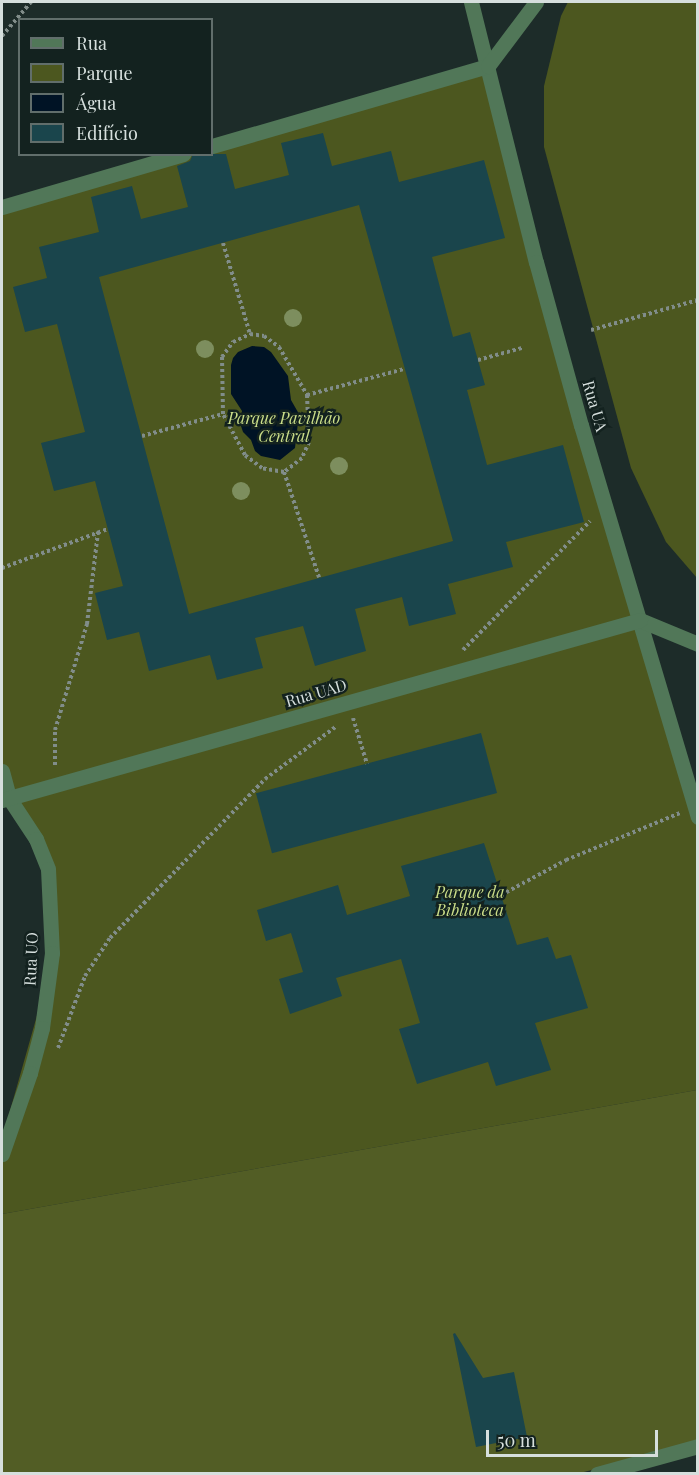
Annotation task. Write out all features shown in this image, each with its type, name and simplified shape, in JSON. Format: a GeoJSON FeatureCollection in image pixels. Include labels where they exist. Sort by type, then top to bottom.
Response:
{"type":"FeatureCollection","features":[{"type":"Feature","properties":{"kind":"street","name":"Rua UA"},"geometry":{"type":"LineString","coordinates":[[471,2],[536,262],[696,812]]}},
{"type":"Feature","properties":{"kind":"street"},"geometry":{"type":"LineString","coordinates":[[213,146],[488,66],[536,2]]}},
{"type":"Feature","properties":{"kind":"street"},"geometry":{"type":"LineString","coordinates":[[2,207],[176,156]]}},
{"type":"Feature","properties":{"kind":"street"},"geometry":{"type":"LineString","coordinates":[[640,620],[698,644]]}},
{"type":"Feature","properties":{"kind":"street","name":"Rua UAD"},"geometry":{"type":"LineString","coordinates":[[5,799],[348,709],[640,620]]}},
{"type":"Feature","properties":{"kind":"street","name":"Rua UO"},"geometry":{"type":"LineString","coordinates":[[2,771],[5,799],[36,839],[48,869],[52,953],[42,1028],[30,1073],[2,1154]]}},
{"type":"Feature","properties":{"kind":"street"},"geometry":{"type":"LineString","coordinates":[[597,1473],[698,1446]]}},
{"type":"Feature","properties":{"kind":"path"},"geometry":{"type":"LineString","coordinates":[[2,36],[31,2]]}},
{"type":"Feature","properties":{"kind":"path"},"geometry":{"type":"LineString","coordinates":[[223,243],[250,334]]}},
{"type":"Feature","properties":{"kind":"path"},"geometry":{"type":"LineString","coordinates":[[591,330],[698,300]]}},
{"type":"Feature","properties":{"kind":"path"},"geometry":{"type":"LineString","coordinates":[[250,334],[264,336],[279,347],[307,395],[309,442],[302,458],[284,472],[262,468],[245,455],[223,414],[222,357],[233,342],[250,334]]}},
{"type":"Feature","properties":{"kind":"path"},"geometry":{"type":"LineString","coordinates":[[477,360],[522,348]]}},
{"type":"Feature","properties":{"kind":"path"},"geometry":{"type":"LineString","coordinates":[[307,395],[404,369]]}},
{"type":"Feature","properties":{"kind":"path"},"geometry":{"type":"LineString","coordinates":[[141,436],[223,414]]}},
{"type":"Feature","properties":{"kind":"path"},"geometry":{"type":"LineString","coordinates":[[284,472],[319,577]]}},
{"type":"Feature","properties":{"kind":"path"},"geometry":{"type":"LineString","coordinates":[[458,654],[606,506]]}},
{"type":"Feature","properties":{"kind":"path"},"geometry":{"type":"LineString","coordinates":[[2,568],[108,529]]}},
{"type":"Feature","properties":{"kind":"path"},"geometry":{"type":"LineString","coordinates":[[58,784],[53,755],[55,730],[87,624],[98,532]]}},
{"type":"Feature","properties":{"kind":"path"},"geometry":{"type":"LineString","coordinates":[[56,1051],[85,976],[110,938],[265,779],[348,709],[367,764]]}},
{"type":"Feature","properties":{"kind":"path"},"geometry":{"type":"LineString","coordinates":[[501,895],[566,860],[696,812]]}},
{"type":"Feature","properties":{"kind":"green space"},"geometry":{"type":"Polygon","coordinates":[[[568,2],[697,2],[697,578],[666,542],[631,468],[544,147],[544,86],[561,16],[568,2]]]}},
{"type":"Feature","properties":{"kind":"green space"},"geometry":{"type":"Polygon","coordinates":[[[488,66],[697,817],[697,1090],[2,1214],[2,1139],[51,966],[48,869],[2,771],[2,207],[180,156],[213,156],[213,146],[488,66]]]}},
{"type":"Feature","properties":{"kind":"green space"},"geometry":{"type":"Polygon","coordinates":[[[697,1090],[697,1443],[580,1473],[2,1474],[2,1214],[697,1090]]]}},
{"type":"Feature","properties":{"kind":"water"},"geometry":{"type":"Polygon","coordinates":[[[252,346],[264,347],[271,352],[288,376],[291,400],[299,414],[295,448],[280,460],[261,456],[255,451],[251,440],[243,432],[240,423],[242,411],[231,394],[233,358],[238,352],[252,346]]]}},
{"type":"Feature","properties":{"kind":"building"},"geometry":{"type":"Polygon","coordinates":[[[323,133],[332,166],[391,151],[399,182],[484,160],[505,238],[432,257],[453,337],[470,332],[485,385],[467,390],[487,465],[563,445],[584,522],[506,542],[513,567],[448,584],[456,614],[409,626],[402,597],[355,609],[366,651],[315,666],[303,626],[255,638],[263,668],[217,680],[210,655],[149,671],[139,632],[107,640],[95,593],[123,586],[95,481],[54,491],[41,443],[85,432],[57,324],[25,332],[13,287],[47,278],[39,247],[99,232],[91,197],[132,186],[141,219],[188,207],[177,166],[190,161],[192,156],[226,154],[235,189],[289,175],[281,143],[323,133]],[[359,205],[99,277],[189,614],[453,541],[359,205]]]}},
{"type":"Feature","properties":{"kind":"building"},"geometry":{"type":"Polygon","coordinates":[[[481,733],[497,793],[272,853],[256,793],[481,733]]]}},
{"type":"Feature","properties":{"kind":"building"},"geometry":{"type":"Polygon","coordinates":[[[484,843],[517,945],[548,937],[556,959],[571,955],[588,1008],[535,1023],[551,1070],[496,1086],[488,1062],[417,1084],[399,1029],[420,1023],[401,959],[336,978],[342,996],[290,1014],[279,979],[303,972],[291,933],[266,941],[257,910],[338,885],[347,915],[410,896],[401,866],[484,843]]]}},
{"type":"Feature","properties":{"kind":"building"},"geometry":{"type":"Polygon","coordinates":[[[455,1333],[483,1378],[514,1372],[527,1437],[476,1447],[453,1334],[455,1333]]]}},
{"type":"Feature","properties":{"kind":"park label","name":"Parque Pavilhão Central"},"geometry":{"type":"Point","coordinates":[284,427]}},
{"type":"Feature","properties":{"kind":"park label","name":"Parque da Biblioteca"},"geometry":{"type":"Point","coordinates":[470,901]}}]}
